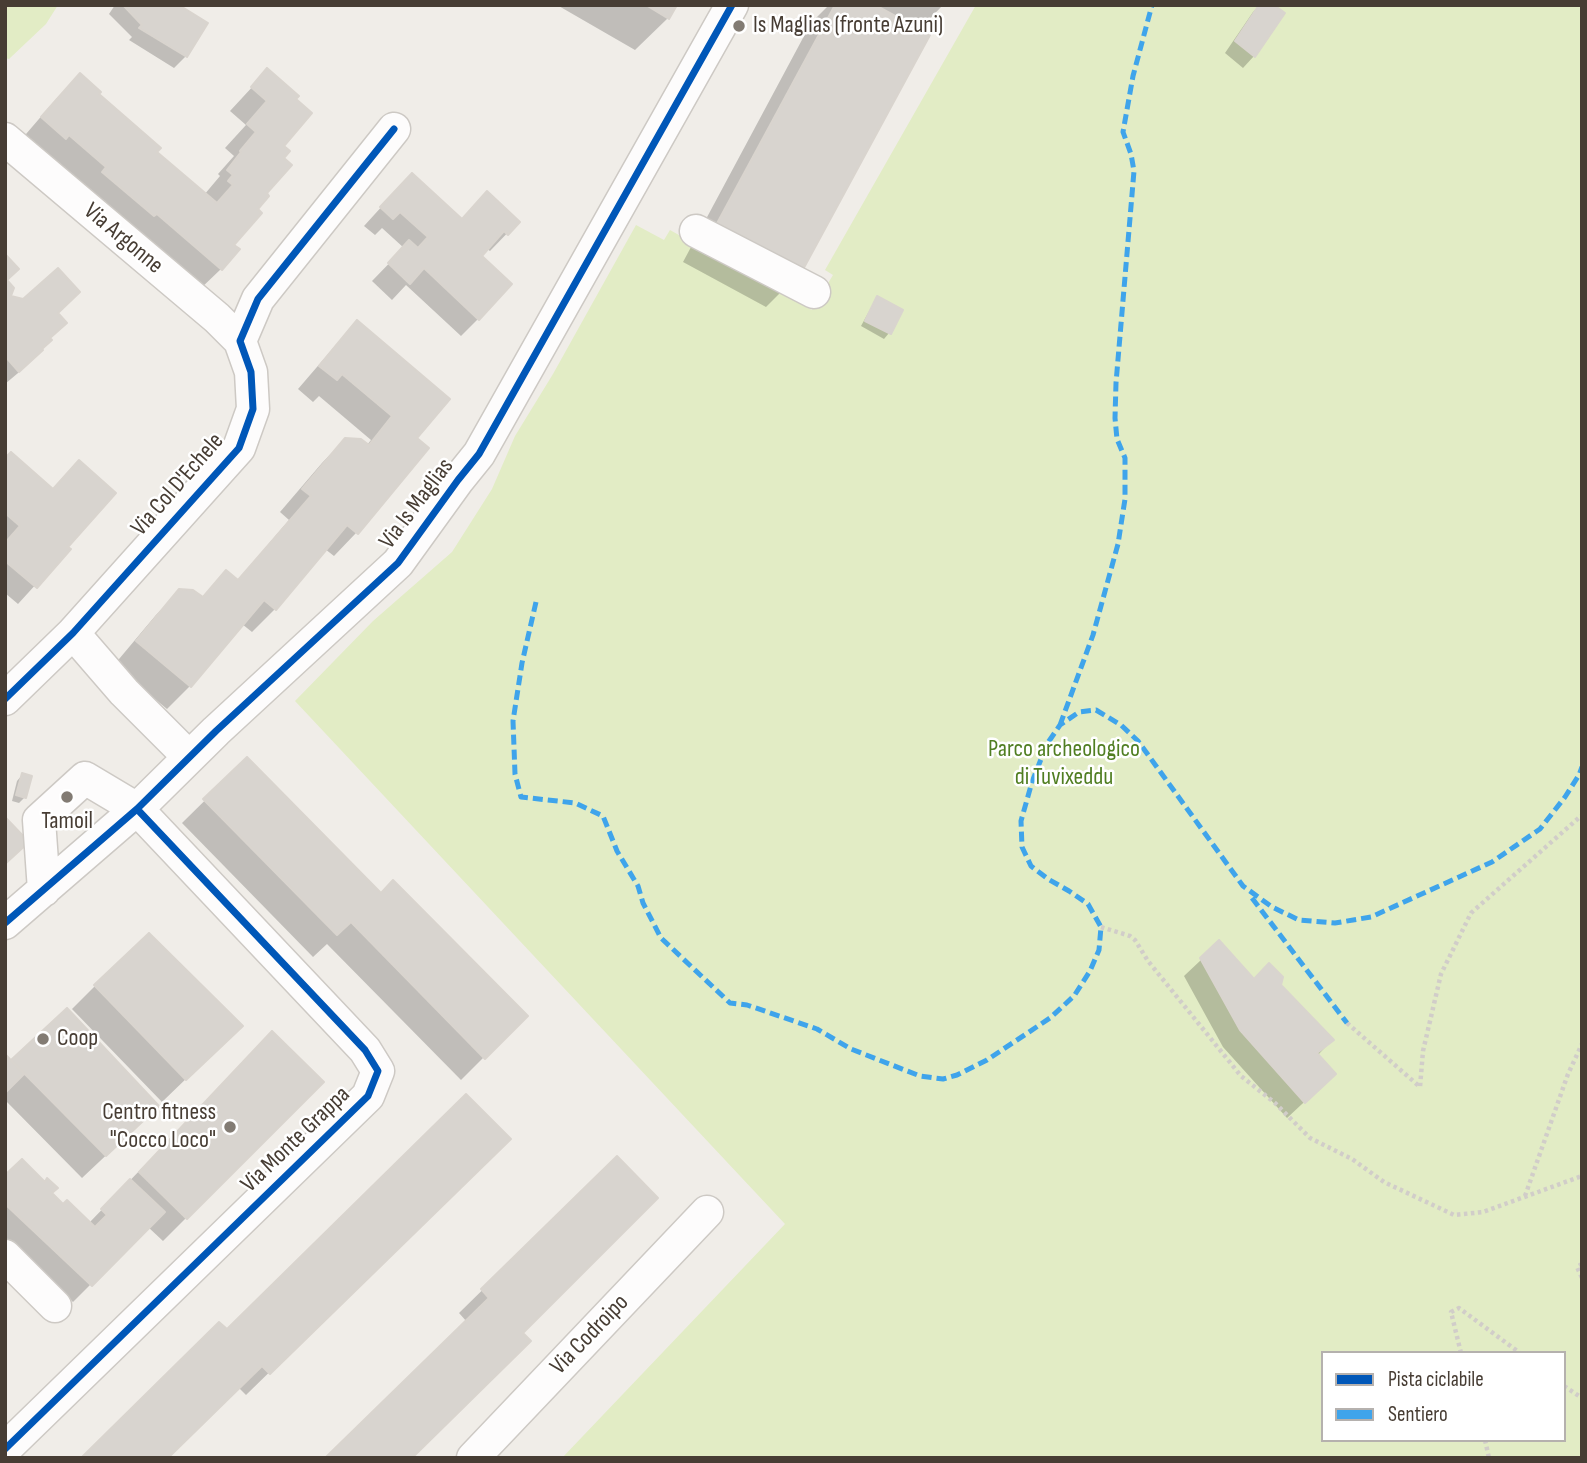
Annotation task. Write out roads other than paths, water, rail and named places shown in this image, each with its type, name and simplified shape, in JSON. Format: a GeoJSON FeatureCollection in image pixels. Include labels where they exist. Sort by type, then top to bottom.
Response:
{"type":"FeatureCollection","features":[{"type":"Feature","properties":{"kind":"street","name":"Via Is Maglias"},"geometry":{"type":"LineString","coordinates":[[5,923],[137,809],[189,757],[398,563],[479,454],[732,5]]}},
{"type":"Feature","properties":{"kind":"street"},"geometry":{"type":"LineString","coordinates":[[240,341],[258,299],[394,129]]}},
{"type":"Feature","properties":{"kind":"street","name":"Via Argonne"},"geometry":{"type":"LineString","coordinates":[[5,139],[217,318],[240,341]]}},
{"type":"Feature","properties":{"kind":"street"},"geometry":{"type":"LineString","coordinates":[[696,231],[814,292]]}},
{"type":"Feature","properties":{"kind":"street","name":"Via Col D'Echele"},"geometry":{"type":"LineString","coordinates":[[5,699],[73,633],[239,448],[253,410],[251,372],[240,341]]}},
{"type":"Feature","properties":{"kind":"street"},"geometry":{"type":"LineString","coordinates":[[73,633],[124,692],[189,757]]}},
{"type":"Feature","properties":{"kind":"street"},"geometry":{"type":"LineString","coordinates":[[44,890],[39,820],[85,778],[137,809]]}},
{"type":"Feature","properties":{"kind":"street","name":"Via Monte Grappa"},"geometry":{"type":"LineString","coordinates":[[5,1449],[368,1096],[378,1071],[365,1050],[137,809]]}},
{"type":"Feature","properties":{"kind":"street","name":"Via Codroipo"},"geometry":{"type":"LineString","coordinates":[[473,1458],[707,1212]]}},
{"type":"Feature","properties":{"kind":"street"},"geometry":{"type":"LineString","coordinates":[[5,1256],[55,1306]]}},
{"type":"Feature","properties":{"kind":"place","name":"Is Maglias (fronte Azuni)"},"geometry":{"type":"Point","coordinates":[739,26]}},
{"type":"Feature","properties":{"kind":"place","name":"Tamoil"},"geometry":{"type":"Point","coordinates":[67,797]}},
{"type":"Feature","properties":{"kind":"place","name":"Coop"},"geometry":{"type":"Point","coordinates":[43,1039]}},
{"type":"Feature","properties":{"kind":"place","name":"Centro fitness \"Cocco Loco\""},"geometry":{"type":"Point","coordinates":[230,1127]}},
{"type":"Feature","properties":{"kind":"park label","name":"Parco archeologico di Tuvixeddu"},"geometry":{"type":"Point","coordinates":[1064,764]}}]}
